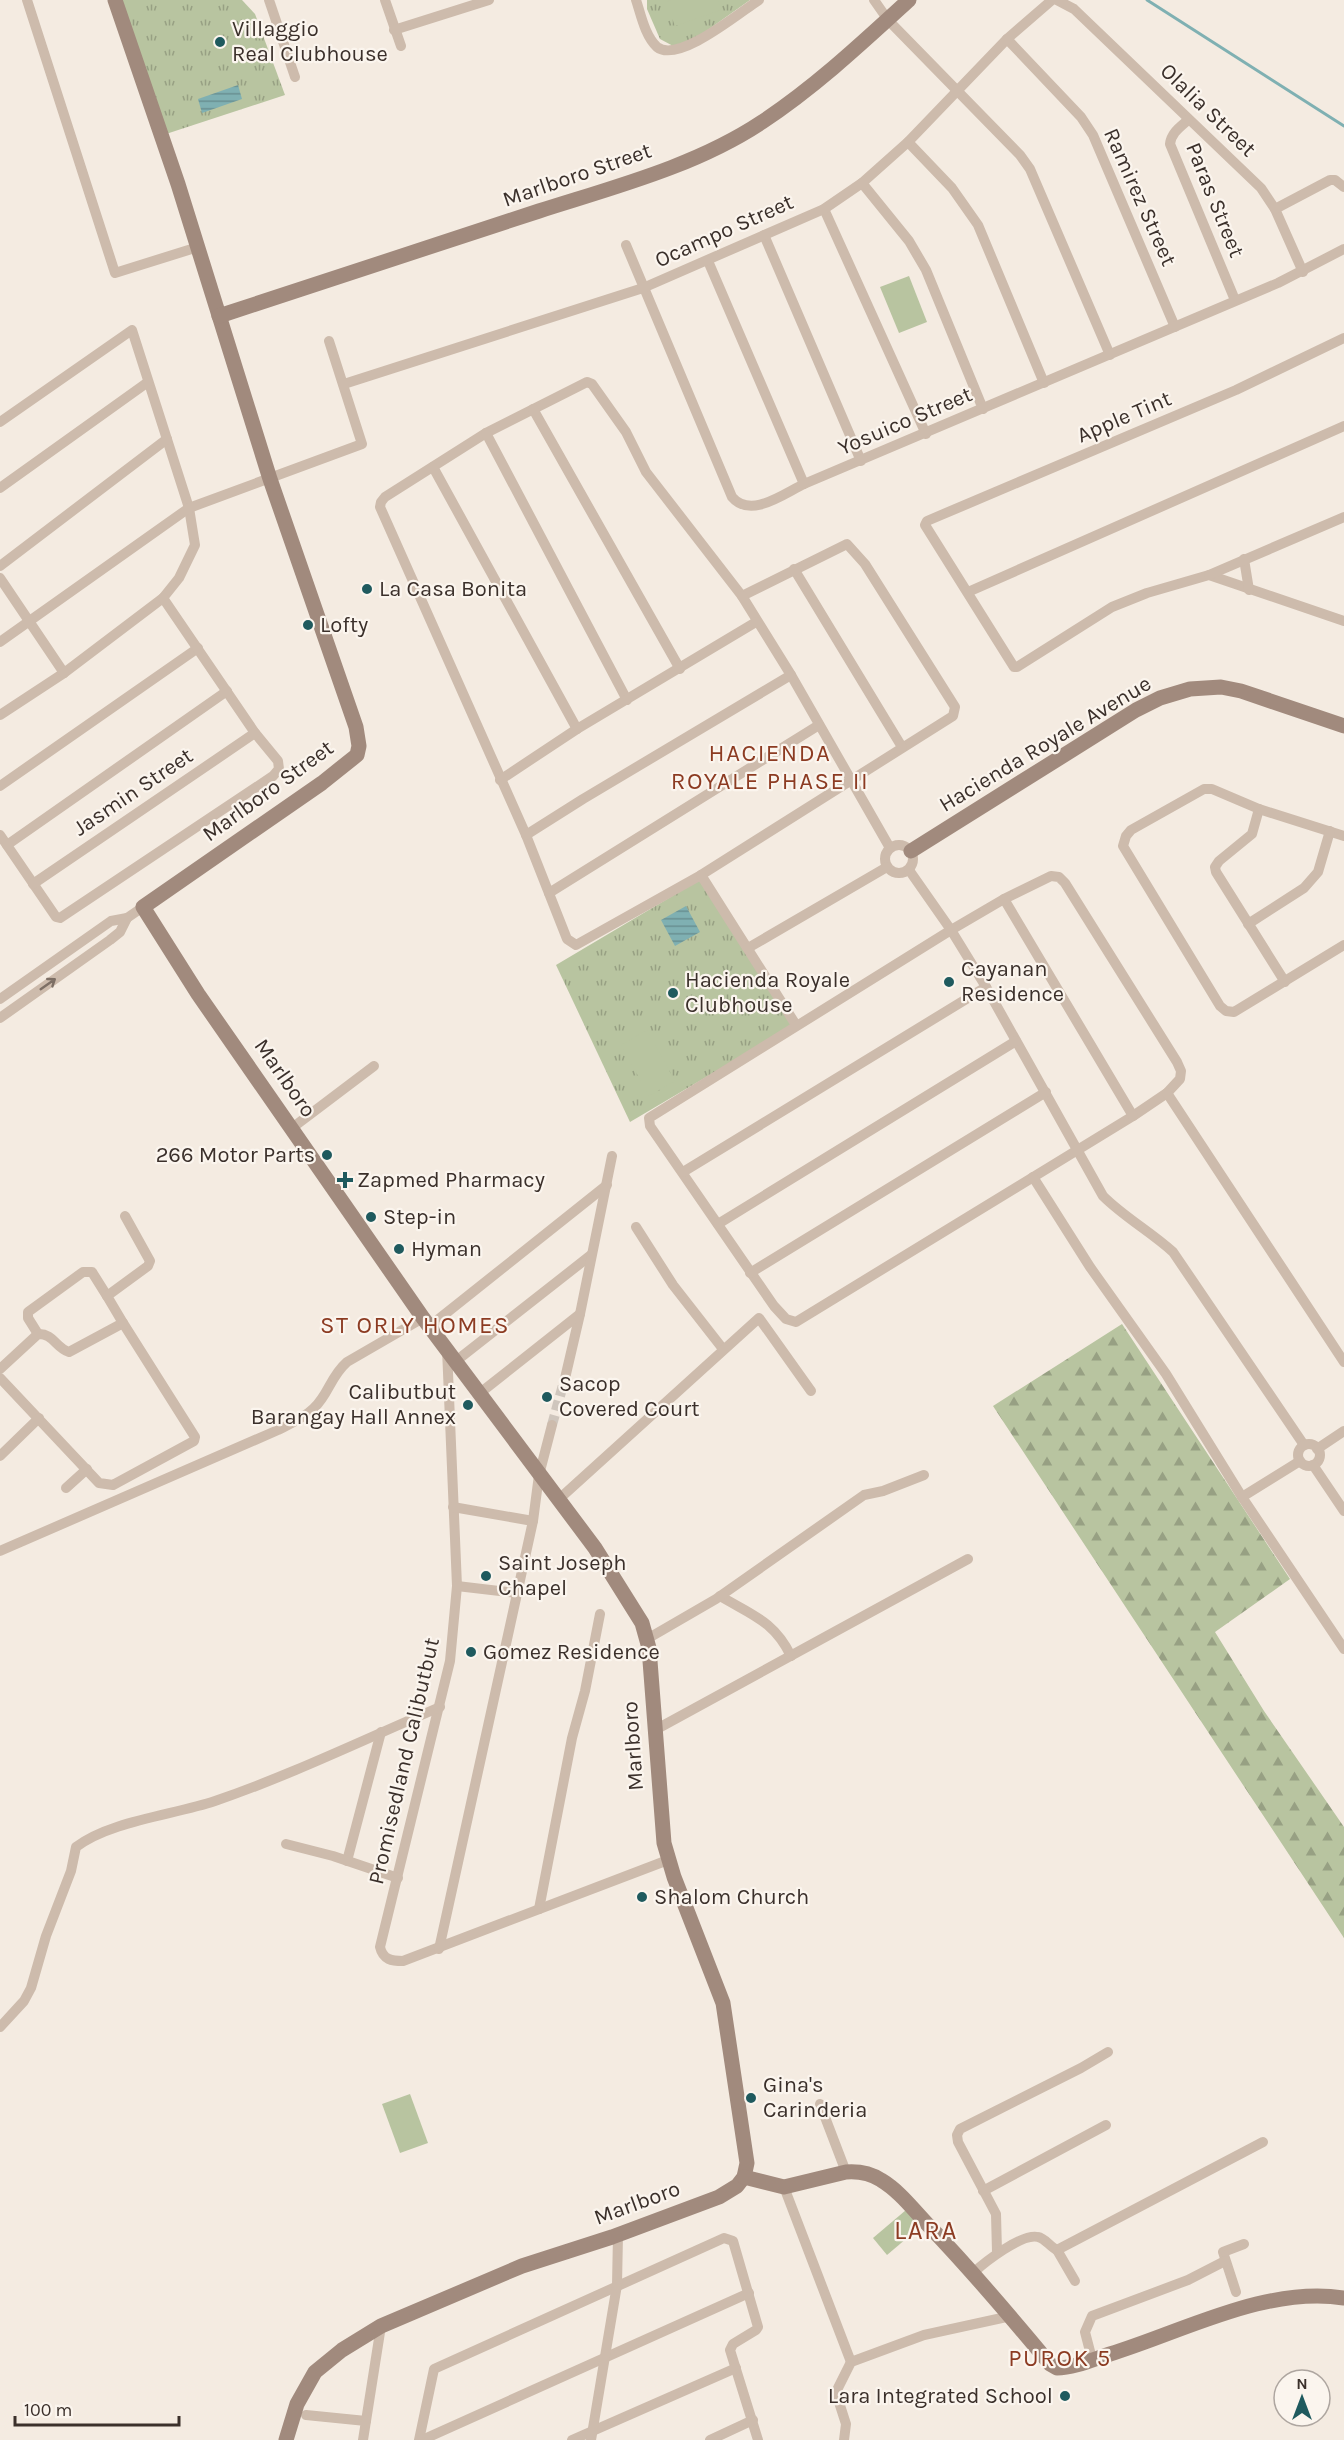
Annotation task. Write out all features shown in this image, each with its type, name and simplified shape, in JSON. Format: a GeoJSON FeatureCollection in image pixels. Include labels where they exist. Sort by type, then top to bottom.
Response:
{"type":"FeatureCollection","features":[{"type":"Feature","properties":{"kind":"street"},"geometry":{"type":"LineString","coordinates":[[27,0],[115,273],[198,247]]}},
{"type":"Feature","properties":{"kind":"street"},"geometry":{"type":"LineString","coordinates":[[115,0],[198,247],[270,479]]}},
{"type":"Feature","properties":{"kind":"street"},"geometry":{"type":"LineString","coordinates":[[269,0],[295,77]]}},
{"type":"Feature","properties":{"kind":"street"},"geometry":{"type":"LineString","coordinates":[[385,0],[401,46]]}},
{"type":"Feature","properties":{"kind":"street"},"geometry":{"type":"LineString","coordinates":[[394,30],[489,0]]}},
{"type":"Feature","properties":{"kind":"street"},"geometry":{"type":"LineString","coordinates":[[636,0],[645,28],[655,45],[662,50],[672,52],[688,47],[759,0]]}},
{"type":"Feature","properties":{"kind":"street"},"geometry":{"type":"LineString","coordinates":[[874,0],[888,20],[1020,155],[1029,169],[1110,355]]}},
{"type":"Feature","properties":{"kind":"street","name":"Marlboro Street"},"geometry":{"type":"LineString","coordinates":[[219,316],[606,190],[698,155],[762,123],[810,87],[909,0]]}},
{"type":"Feature","properties":{"kind":"street","name":"Ocampo Street"},"geometry":{"type":"LineString","coordinates":[[344,384],[643,288],[824,209],[862,183],[908,142],[1007,39],[1052,0]]}},
{"type":"Feature","properties":{"kind":"street","name":"Olalia Street"},"geometry":{"type":"LineString","coordinates":[[1057,0],[1074,9],[1261,188],[1275,209],[1303,272]]}},
{"type":"Feature","properties":{"kind":"street","name":"Ramirez Street"},"geometry":{"type":"LineString","coordinates":[[1007,39],[1081,117],[1093,135],[1175,327]]}},
{"type":"Feature","properties":{"kind":"street","name":"Paras Street"},"geometry":{"type":"LineString","coordinates":[[1188,120],[1176,131],[1170,144],[1235,300]]}},
{"type":"Feature","properties":{"kind":"street"},"geometry":{"type":"LineString","coordinates":[[908,142],[952,188],[978,225],[1044,383]]}},
{"type":"Feature","properties":{"kind":"street"},"geometry":{"type":"LineString","coordinates":[[1275,209],[1330,180],[1335,180],[1344,187]]}},
{"type":"Feature","properties":{"kind":"street"},"geometry":{"type":"LineString","coordinates":[[862,183],[909,241],[926,270],[983,409]]}},
{"type":"Feature","properties":{"kind":"street"},"geometry":{"type":"LineString","coordinates":[[824,209],[926,434]]}},
{"type":"Feature","properties":{"kind":"street"},"geometry":{"type":"LineString","coordinates":[[764,235],[861,462]]}},
{"type":"Feature","properties":{"kind":"street","name":"Yosuico Street"},"geometry":{"type":"LineString","coordinates":[[626,244],[732,497],[745,507],[757,507],[804,484],[861,462],[1303,272],[1344,249]]}},
{"type":"Feature","properties":{"kind":"street"},"geometry":{"type":"LineString","coordinates":[[708,261],[804,484]]}},
{"type":"Feature","properties":{"kind":"street"},"geometry":{"type":"LineString","coordinates":[[0,423],[132,330],[189,508],[195,545],[179,578],[163,598],[64,673],[0,715]]}},
{"type":"Feature","properties":{"kind":"street","name":"Apple Tint"},"geometry":{"type":"LineString","coordinates":[[968,592],[928,531],[925,525],[927,521],[1236,390],[1344,338]]}},
{"type":"Feature","properties":{"kind":"street"},"geometry":{"type":"LineString","coordinates":[[0,642],[189,508],[362,444],[329,341]]}},
{"type":"Feature","properties":{"kind":"street"},"geometry":{"type":"LineString","coordinates":[[0,488],[148,382]]}},
{"type":"Feature","properties":{"kind":"street"},"geometry":{"type":"LineString","coordinates":[[742,596],[847,544],[865,564],[955,707],[953,716],[902,747],[853,779],[701,875],[576,945],[567,939],[526,835],[380,507],[381,502],[385,497],[486,433],[587,382],[592,384],[626,432],[646,472],[742,596],[853,779],[890,848]]}},
{"type":"Feature","properties":{"kind":"street"},"geometry":{"type":"LineString","coordinates":[[532,409],[680,669]]}},
{"type":"Feature","properties":{"kind":"street"},"geometry":{"type":"LineString","coordinates":[[1344,426],[968,592],[1014,667],[1019,668],[1112,607],[1157,590],[1209,575],[1344,517]]}},
{"type":"Feature","properties":{"kind":"street"},"geometry":{"type":"LineString","coordinates":[[486,433],[627,700]]}},
{"type":"Feature","properties":{"kind":"street"},"geometry":{"type":"LineString","coordinates":[[0,566],[167,439]]}},
{"type":"Feature","properties":{"kind":"street"},"geometry":{"type":"LineString","coordinates":[[433,467],[577,729]]}},
{"type":"Feature","properties":{"kind":"street","name":"Marlboro Street"},"geometry":{"type":"LineString","coordinates":[[143,907],[322,783],[357,755],[359,746],[356,728],[270,479]]}},
{"type":"Feature","properties":{"kind":"street"},"geometry":{"type":"LineString","coordinates":[[1244,559],[1249,590]]}},
{"type":"Feature","properties":{"kind":"street"},"geometry":{"type":"LineString","coordinates":[[794,569],[902,747]]}},
{"type":"Feature","properties":{"kind":"street"},"geometry":{"type":"LineString","coordinates":[[1209,575],[1344,621]]}},
{"type":"Feature","properties":{"kind":"street"},"geometry":{"type":"LineString","coordinates":[[0,578],[64,673]]}},
{"type":"Feature","properties":{"kind":"street"},"geometry":{"type":"LineString","coordinates":[[163,598],[198,648],[227,691],[255,733],[278,761],[279,769],[264,782],[60,918],[56,917],[3,840],[227,691]]}},
{"type":"Feature","properties":{"kind":"street"},"geometry":{"type":"LineString","coordinates":[[500,780],[577,729],[756,622]]}},
{"type":"Feature","properties":{"kind":"street"},"geometry":{"type":"LineString","coordinates":[[0,786],[198,648]]}},
{"type":"Feature","properties":{"kind":"street"},"geometry":{"type":"LineString","coordinates":[[526,835],[791,675]]}},
{"type":"Feature","properties":{"kind":"street","name":"Hacienda Royale Avenue"},"geometry":{"type":"LineString","coordinates":[[911,851],[1136,711],[1160,698],[1190,689],[1221,687],[1241,691],[1344,726]]}},
{"type":"Feature","properties":{"kind":"street"},"geometry":{"type":"LineString","coordinates":[[549,893],[819,725]]}},
{"type":"Feature","properties":{"kind":"street","name":"Jasmin Street"},"geometry":{"type":"LineString","coordinates":[[33,884],[255,733]]}},
{"type":"Feature","properties":{"kind":"street"},"geometry":{"type":"LineString","coordinates":[[1344,836],[1259,809],[1212,789],[1204,789],[1131,830],[1123,846],[1220,1006],[1226,1011],[1234,1012],[1344,945]]}},
{"type":"Feature","properties":{"kind":"street"},"geometry":{"type":"LineString","coordinates":[[1259,809],[1252,834],[1219,861],[1215,867],[1285,982]]}},
{"type":"Feature","properties":{"kind":"street"},"geometry":{"type":"LineString","coordinates":[[1248,924],[1304,888],[1318,872],[1330,831]]}},
{"type":"Feature","properties":{"kind":"street"},"geometry":{"type":"LineString","coordinates":[[887,867],[886,853],[890,848],[901,845],[911,851],[914,857],[909,870]]}},
{"type":"Feature","properties":{"kind":"street"},"geometry":{"type":"LineString","coordinates":[[887,867],[897,874],[909,870]]}},
{"type":"Feature","properties":{"kind":"street"},"geometry":{"type":"LineString","coordinates":[[748,948],[887,867]]}},
{"type":"Feature","properties":{"kind":"street"},"geometry":{"type":"LineString","coordinates":[[909,870],[951,930],[986,987],[1102,1196],[1116,1209],[1152,1233],[1173,1252],[1304,1445]]}},
{"type":"Feature","properties":{"kind":"street"},"geometry":{"type":"LineString","coordinates":[[701,875],[796,1025]]}},
{"type":"Feature","properties":{"kind":"street"},"geometry":{"type":"LineString","coordinates":[[1051,876],[1059,877],[1065,883],[1177,1062],[1181,1071],[1180,1079],[1167,1093],[1076,1152],[796,1322],[786,1319],[750,1273],[650,1126],[650,1118],[951,930],[1004,899],[1051,876]]}},
{"type":"Feature","properties":{"kind":"street"},"geometry":{"type":"LineString","coordinates":[[1004,899],[1134,1116]]}},
{"type":"Feature","properties":{"kind":"street"},"geometry":{"type":"LineString","coordinates":[[0,999],[111,921],[127,918],[143,907]]}},
{"type":"Feature","properties":{"kind":"street","name":"Marlboro"},"geometry":{"type":"LineString","coordinates":[[143,907],[198,994],[426,1322],[595,1548],[642,1623],[647,1639],[662,1830],[668,1860],[723,2002],[746,2149],[747,2163],[744,2178],[737,2186],[719,2197],[618,2235],[522,2266],[381,2326],[342,2350],[315,2372],[297,2404],[286,2440]]}},
{"type":"Feature","properties":{"kind":"street"},"geometry":{"type":"LineString","coordinates":[[0,1018],[120,933],[127,918]]}},
{"type":"Feature","properties":{"kind":"street"},"geometry":{"type":"LineString","coordinates":[[683,1172],[986,987]]}},
{"type":"Feature","properties":{"kind":"street"},"geometry":{"type":"LineString","coordinates":[[718,1224],[1016,1041]]}},
{"type":"Feature","properties":{"kind":"street"},"geometry":{"type":"LineString","coordinates":[[292,1128],[374,1066]]}},
{"type":"Feature","properties":{"kind":"street"},"geometry":{"type":"LineString","coordinates":[[750,1273],[1046,1092]]}},
{"type":"Feature","properties":{"kind":"street"},"geometry":{"type":"LineString","coordinates":[[1167,1093],[1344,1362]]}},
{"type":"Feature","properties":{"kind":"street"},"geometry":{"type":"LineString","coordinates":[[566,1374],[612,1156]]}},
{"type":"Feature","properties":{"kind":"street"},"geometry":{"type":"LineString","coordinates":[[1033,1177],[1090,1267],[1166,1374],[1242,1497],[1344,1649]]}},
{"type":"Feature","properties":{"kind":"street"},"geometry":{"type":"LineString","coordinates":[[0,1551],[302,1418],[315,1408],[336,1371],[347,1362],[426,1322],[607,1185]]}},
{"type":"Feature","properties":{"kind":"street"},"geometry":{"type":"LineString","coordinates":[[107,1296],[150,1262],[125,1216]]}},
{"type":"Feature","properties":{"kind":"street"},"geometry":{"type":"LineString","coordinates":[[636,1227],[673,1285],[723,1349]]}},
{"type":"Feature","properties":{"kind":"street"},"geometry":{"type":"LineString","coordinates":[[456,1361],[591,1255]]}},
{"type":"Feature","properties":{"kind":"street"},"geometry":{"type":"LineString","coordinates":[[0,1378],[99,1484],[114,1485],[194,1441],[195,1437],[92,1272],[83,1272],[28,1312],[28,1318],[38,1334],[49,1336],[63,1350],[69,1352],[123,1323]]}},
{"type":"Feature","properties":{"kind":"street"},"geometry":{"type":"LineString","coordinates":[[480,1393],[580,1314]]}},
{"type":"Feature","properties":{"kind":"street"},"geometry":{"type":"LineString","coordinates":[[558,1500],[759,1318],[811,1391]]}},
{"type":"Feature","properties":{"kind":"street"},"geometry":{"type":"LineString","coordinates":[[0,1369],[38,1334]]}},
{"type":"Feature","properties":{"kind":"street","name":"Promisedland Calibutbut"},"geometry":{"type":"LineString","coordinates":[[447,1348],[457,1586],[450,1661],[380,1947],[381,1953],[384,1958],[403,1961],[668,1860]]}},
{"type":"Feature","properties":{"kind":"street"},"geometry":{"type":"LineString","coordinates":[[0,1456],[39,1418]]}},
{"type":"Feature","properties":{"kind":"street"},"geometry":{"type":"LineString","coordinates":[[439,1949],[533,1521],[539,1475],[552,1425]]}},
{"type":"Feature","properties":{"kind":"street"},"geometry":{"type":"LineString","coordinates":[[1317,1449],[1344,1431]]}},
{"type":"Feature","properties":{"kind":"street"},"geometry":{"type":"LineString","coordinates":[[1304,1445],[1311,1445],[1317,1449],[1319,1458],[1313,1465],[1306,1466],[1300,1461],[1298,1452],[1304,1445]]}},
{"type":"Feature","properties":{"kind":"street"},"geometry":{"type":"LineString","coordinates":[[1242,1497],[1300,1461]]}},
{"type":"Feature","properties":{"kind":"street"},"geometry":{"type":"LineString","coordinates":[[1313,1465],[1344,1511]]}},
{"type":"Feature","properties":{"kind":"street"},"geometry":{"type":"LineString","coordinates":[[66,1488],[87,1469]]}},
{"type":"Feature","properties":{"kind":"street"},"geometry":{"type":"LineString","coordinates":[[647,1639],[720,1596],[864,1495],[883,1491],[924,1475]]}},
{"type":"Feature","properties":{"kind":"street"},"geometry":{"type":"LineString","coordinates":[[453,1507],[533,1521]]}},
{"type":"Feature","properties":{"kind":"street"},"geometry":{"type":"LineString","coordinates":[[655,1730],[968,1560]]}},
{"type":"Feature","properties":{"kind":"street"},"geometry":{"type":"LineString","coordinates":[[457,1586],[517,1593]]}},
{"type":"Feature","properties":{"kind":"street"},"geometry":{"type":"LineString","coordinates":[[720,1596],[769,1625],[784,1642],[791,1656]]}},
{"type":"Feature","properties":{"kind":"street"},"geometry":{"type":"LineString","coordinates":[[539,1909],[572,1737],[588,1677],[600,1614]]}},
{"type":"Feature","properties":{"kind":"street"},"geometry":{"type":"LineString","coordinates":[[0,2027],[24,2001],[31,1988],[46,1935],[71,1871],[76,1847],[84,1841],[120,1827],[214,1801],[440,1707]]}},
{"type":"Feature","properties":{"kind":"street"},"geometry":{"type":"LineString","coordinates":[[347,1861],[381,1732]]}},
{"type":"Feature","properties":{"kind":"street"},"geometry":{"type":"LineString","coordinates":[[286,1844],[398,1878]]}},
{"type":"Feature","properties":{"kind":"street"},"geometry":{"type":"LineString","coordinates":[[997,2252],[996,2214],[958,2142],[960,2129],[1108,2052]]}},
{"type":"Feature","properties":{"kind":"street"},"geometry":{"type":"LineString","coordinates":[[820,2104],[846,2172]]}},
{"type":"Feature","properties":{"kind":"street"},"geometry":{"type":"LineString","coordinates":[[984,2191],[1106,2125]]}},
{"type":"Feature","properties":{"kind":"street"},"geometry":{"type":"LineString","coordinates":[[1057,2250],[1263,2142]]}},
{"type":"Feature","properties":{"kind":"street"},"geometry":{"type":"LineString","coordinates":[[744,2178],[784,2187],[846,2172],[866,2173],[883,2181],[973,2273],[1054,2367],[1062,2368],[1092,2359],[1273,2299],[1311,2295],[1344,2298]]}},
{"type":"Feature","properties":{"kind":"street"},"geometry":{"type":"LineString","coordinates":[[784,2187],[851,2362]]}},
{"type":"Feature","properties":{"kind":"street"},"geometry":{"type":"LineString","coordinates":[[592,2436],[617,2285],[618,2235]]}},
{"type":"Feature","properties":{"kind":"street"},"geometry":{"type":"LineString","coordinates":[[973,2273],[997,2252],[1032,2236],[1041,2237],[1057,2250],[1074,2282]]}},
{"type":"Feature","properties":{"kind":"street"},"geometry":{"type":"LineString","coordinates":[[421,2440],[434,2369],[724,2238],[733,2241],[758,2329],[731,2346],[730,2350],[758,2440]]}},
{"type":"Feature","properties":{"kind":"street"},"geometry":{"type":"LineString","coordinates":[[1236,2292],[1224,2261],[1223,2252],[1245,2244]]}},
{"type":"Feature","properties":{"kind":"street"},"geometry":{"type":"LineString","coordinates":[[1092,2359],[1085,2332],[1092,2316],[1188,2280],[1224,2261]]}},
{"type":"Feature","properties":{"kind":"street"},"geometry":{"type":"LineString","coordinates":[[421,2440],[749,2293]]}},
{"type":"Feature","properties":{"kind":"street"},"geometry":{"type":"LineString","coordinates":[[844,2440],[846,2424],[837,2396],[838,2388],[851,2362],[924,2335],[1011,2316]]}},
{"type":"Feature","properties":{"kind":"street"},"geometry":{"type":"LineString","coordinates":[[363,2440],[381,2326]]}},
{"type":"Feature","properties":{"kind":"street"},"geometry":{"type":"LineString","coordinates":[[572,2440],[592,2436],[736,2368]]}},
{"type":"Feature","properties":{"kind":"street"},"geometry":{"type":"LineString","coordinates":[[306,2415],[366,2421]]}},
{"type":"Feature","properties":{"kind":"street"},"geometry":{"type":"LineString","coordinates":[[710,2440],[753,2420]]}},
{"type":"Feature","properties":{"kind":"green space"},"geometry":{"type":"Polygon","coordinates":[[[117,0],[242,0],[255,14],[285,95],[166,134],[117,0]]]}},
{"type":"Feature","properties":{"kind":"green space"},"geometry":{"type":"Polygon","coordinates":[[[647,0],[750,0],[695,39],[675,47],[660,39],[647,9],[647,0]]]}},
{"type":"Feature","properties":{"kind":"green space"},"geometry":{"type":"Polygon","coordinates":[[[671,0],[718,0],[721,10],[675,26],[666,2],[671,0]]]}},
{"type":"Feature","properties":{"kind":"green space"},"geometry":{"type":"Polygon","coordinates":[[[909,276],[927,322],[899,333],[880,287],[909,276]]]}},
{"type":"Feature","properties":{"kind":"green space"},"geometry":{"type":"Polygon","coordinates":[[[706,876],[796,1024],[630,1122],[556,965],[706,876]]]}},
{"type":"Feature","properties":{"kind":"green space"},"geometry":{"type":"Polygon","coordinates":[[[647,1030],[675,1081],[649,1096],[621,1045],[647,1030]]]}},
{"type":"Feature","properties":{"kind":"green space"},"geometry":{"type":"Polygon","coordinates":[[[1122,1324],[1290,1579],[1215,1632],[1264,1711],[1344,1827],[1344,1938],[993,1406],[1122,1324]]]}},
{"type":"Feature","properties":{"kind":"green space"},"geometry":{"type":"Polygon","coordinates":[[[410,2094],[428,2143],[400,2153],[382,2104],[410,2094]]]}},
{"type":"Feature","properties":{"kind":"green space"},"geometry":{"type":"Polygon","coordinates":[[[906,2210],[920,2227],[887,2255],[873,2238],[906,2210]]]}},
{"type":"Feature","properties":{"kind":"water"},"geometry":{"type":"Polygon","coordinates":[[[238,85],[242,99],[202,113],[198,99],[238,85]]]}},
{"type":"Feature","properties":{"kind":"water"},"geometry":{"type":"Polygon","coordinates":[[[686,906],[700,932],[675,946],[661,920],[686,906]]]}},
{"type":"Feature","properties":{"kind":"waterway"},"geometry":{"type":"LineString","coordinates":[[1147,0],[1344,126]]}},
{"type":"Feature","properties":{"kind":"tunnel"},"geometry":{"type":"LineString","coordinates":[[552,1425],[566,1374]]}},
{"type":"Feature","properties":{"kind":"place","name":"Villaggio Real Clubhouse"},"geometry":{"type":"Point","coordinates":[220,42]}},
{"type":"Feature","properties":{"kind":"place","name":"La Casa Bonita"},"geometry":{"type":"Point","coordinates":[367,589]}},
{"type":"Feature","properties":{"kind":"place","name":"Lofty"},"geometry":{"type":"Point","coordinates":[308,625]}},
{"type":"Feature","properties":{"kind":"place","name":"Cayanan Residence"},"geometry":{"type":"Point","coordinates":[949,982]}},
{"type":"Feature","properties":{"kind":"place","name":"Hacienda Royale Clubhouse"},"geometry":{"type":"Point","coordinates":[673,993]}},
{"type":"Feature","properties":{"kind":"place","name":"266 Motor Parts"},"geometry":{"type":"Point","coordinates":[327,1155]}},
{"type":"Feature","properties":{"kind":"place","name":"Zapmed Pharmacy"},"geometry":{"type":"Point","coordinates":[345,1180]}},
{"type":"Feature","properties":{"kind":"place","name":"Step-in"},"geometry":{"type":"Point","coordinates":[371,1217]}},
{"type":"Feature","properties":{"kind":"place","name":"Hyman"},"geometry":{"type":"Point","coordinates":[399,1249]}},
{"type":"Feature","properties":{"kind":"place","name":"Sacop Covered Court"},"geometry":{"type":"Point","coordinates":[547,1397]}},
{"type":"Feature","properties":{"kind":"place","name":"Calibutbut Barangay Hall Annex"},"geometry":{"type":"Point","coordinates":[468,1405]}},
{"type":"Feature","properties":{"kind":"place","name":"Saint Joseph Chapel"},"geometry":{"type":"Point","coordinates":[486,1576]}},
{"type":"Feature","properties":{"kind":"place","name":"Gomez Residence"},"geometry":{"type":"Point","coordinates":[471,1652]}},
{"type":"Feature","properties":{"kind":"place","name":"Shalom Church"},"geometry":{"type":"Point","coordinates":[642,1897]}},
{"type":"Feature","properties":{"kind":"place","name":"Gina's Carinderia"},"geometry":{"type":"Point","coordinates":[751,2098]}},
{"type":"Feature","properties":{"kind":"place","name":"Lara Integrated School"},"geometry":{"type":"Point","coordinates":[1065,2396]}},
{"type":"Feature","properties":{"kind":"district","name":"HACIENDA ROYALE PHASE II"},"geometry":{"type":"Point","coordinates":[770,767]}},
{"type":"Feature","properties":{"kind":"district","name":"ST ORLY HOMES"},"geometry":{"type":"Point","coordinates":[415,1325]}},
{"type":"Feature","properties":{"kind":"district","name":"LARA"},"geometry":{"type":"Point","coordinates":[926,2230]}},
{"type":"Feature","properties":{"kind":"district","name":"PUROK 5"},"geometry":{"type":"Point","coordinates":[1060,2358]}}]}
